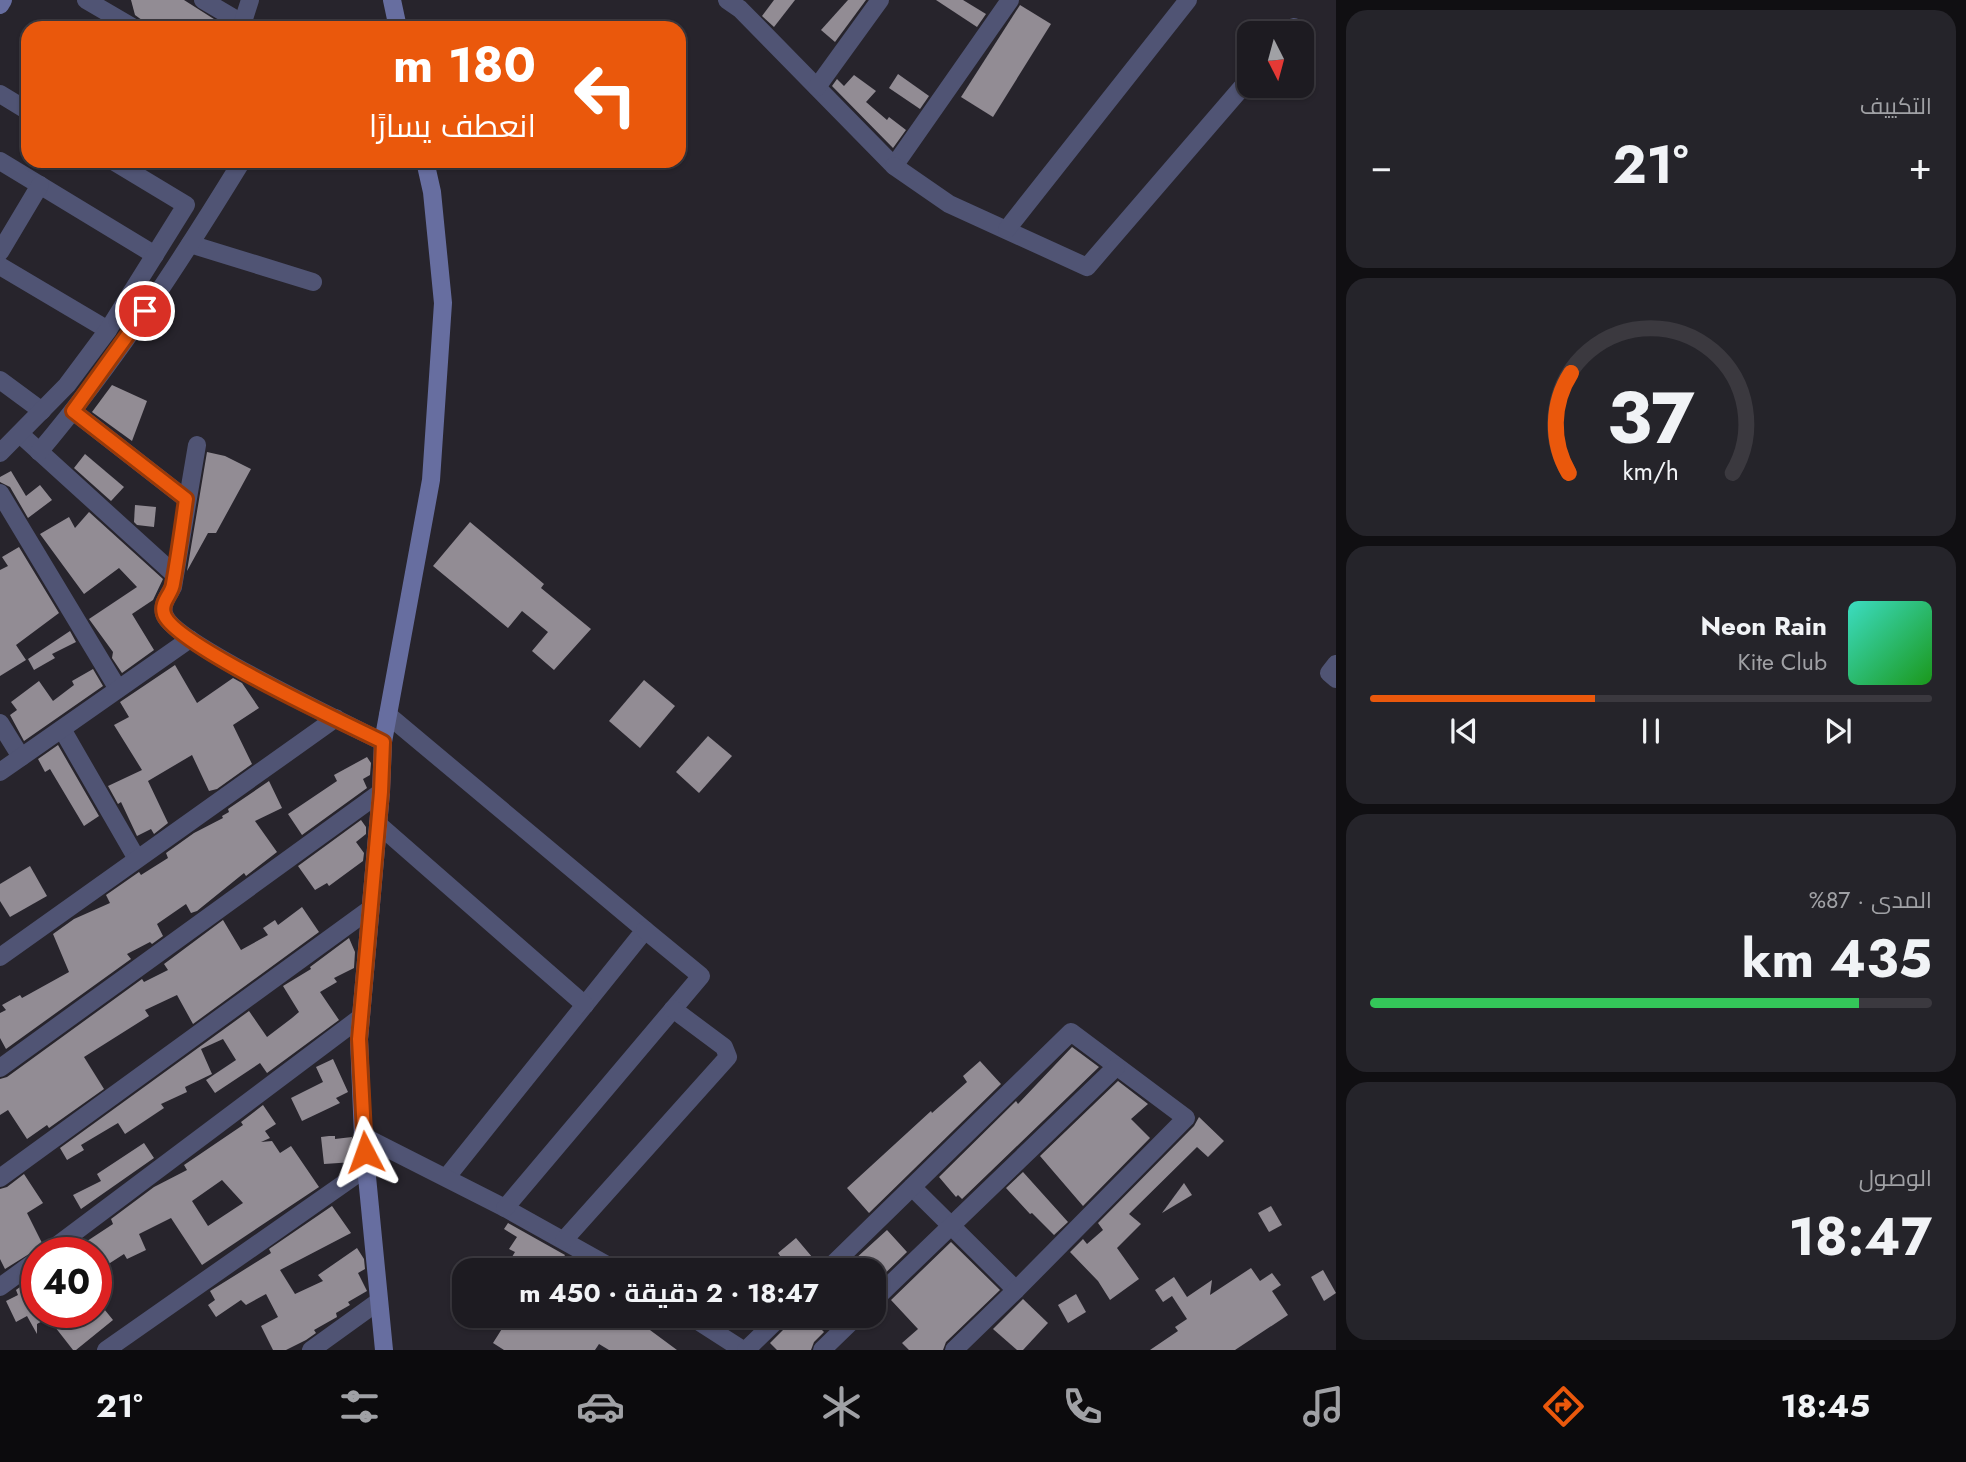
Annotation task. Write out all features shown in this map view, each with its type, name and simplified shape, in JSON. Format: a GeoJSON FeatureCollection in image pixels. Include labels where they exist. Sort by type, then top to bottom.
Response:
{"type":"FeatureCollection","features":[{"type":"Feature","properties":{"kind":"street"},"geometry":{"type":"LineString","coordinates":[[0,5],[3,0]]}},
{"type":"Feature","properties":{"kind":"street"},"geometry":{"type":"LineString","coordinates":[[86,0],[122,21]]}},
{"type":"Feature","properties":{"kind":"street"},"geometry":{"type":"LineString","coordinates":[[203,0],[234,21]]}},
{"type":"Feature","properties":{"kind":"street"},"geometry":{"type":"LineString","coordinates":[[243,21],[250,0]]}},
{"type":"Feature","properties":{"kind":"street"},"geometry":{"type":"LineString","coordinates":[[392,0],[396,21]]}},
{"type":"Feature","properties":{"kind":"street"},"geometry":{"type":"LineString","coordinates":[[817,87],[880,0]]}},
{"type":"Feature","properties":{"kind":"street"},"geometry":{"type":"LineString","coordinates":[[894,166],[1010,0]]}},
{"type":"Feature","properties":{"kind":"street"},"geometry":{"type":"LineString","coordinates":[[1007,229],[1188,0]]}},
{"type":"Feature","properties":{"kind":"street"},"geometry":{"type":"LineString","coordinates":[[740,3],[894,166],[949,204],[1087,267],[1237,94]]}},
{"type":"Feature","properties":{"kind":"street"},"geometry":{"type":"LineString","coordinates":[[0,94],[21,107]]}},
{"type":"Feature","properties":{"kind":"street"},"geometry":{"type":"LineString","coordinates":[[0,161],[155,255]]}},
{"type":"Feature","properties":{"kind":"street"},"geometry":{"type":"LineString","coordinates":[[0,453],[67,385],[108,331],[186,205],[125,168]]}},
{"type":"Feature","properties":{"kind":"street"},"geometry":{"type":"LineString","coordinates":[[38,452],[88,393],[239,168]]}},
{"type":"Feature","properties":{"kind":"street"},"geometry":{"type":"LineString","coordinates":[[384,1350],[363,1136],[359,1039],[383,742],[431,480],[443,303],[426,168]]}},
{"type":"Feature","properties":{"kind":"street"},"geometry":{"type":"LineString","coordinates":[[0,251],[40,185]]}},
{"type":"Feature","properties":{"kind":"street"},"geometry":{"type":"LineString","coordinates":[[190,244],[313,282]]}},
{"type":"Feature","properties":{"kind":"street"},"geometry":{"type":"LineString","coordinates":[[0,266],[108,331]]}},
{"type":"Feature","properties":{"kind":"street"},"geometry":{"type":"LineString","coordinates":[[0,380],[42,411]]}},
{"type":"Feature","properties":{"kind":"street"},"geometry":{"type":"LineString","coordinates":[[73,411],[186,499]]}},
{"type":"Feature","properties":{"kind":"street"},"geometry":{"type":"LineString","coordinates":[[20,434],[174,574]]}},
{"type":"Feature","properties":{"kind":"street"},"geometry":{"type":"LineString","coordinates":[[197,445],[173,587],[163,609],[164,616],[171,625],[214,655],[383,742]]}},
{"type":"Feature","properties":{"kind":"street"},"geometry":{"type":"LineString","coordinates":[[0,493],[118,689]]}},
{"type":"Feature","properties":{"kind":"street"},"geometry":{"type":"LineString","coordinates":[[0,772],[190,639]]}},
{"type":"Feature","properties":{"kind":"street"},"geometry":{"type":"LineString","coordinates":[[1336,664],[1329,673],[1336,679]]}},
{"type":"Feature","properties":{"kind":"street"},"geometry":{"type":"LineString","coordinates":[[388,715],[701,976],[505,1208]]}},
{"type":"Feature","properties":{"kind":"street"},"geometry":{"type":"LineString","coordinates":[[1,954],[337,718]]}},
{"type":"Feature","properties":{"kind":"street"},"geometry":{"type":"LineString","coordinates":[[0,723],[21,757]]}},
{"type":"Feature","properties":{"kind":"street"},"geometry":{"type":"LineString","coordinates":[[62,729],[137,859]]}},
{"type":"Feature","properties":{"kind":"street"},"geometry":{"type":"LineString","coordinates":[[0,1068],[381,792]]}},
{"type":"Feature","properties":{"kind":"street"},"geometry":{"type":"LineString","coordinates":[[378,824],[585,1005]]}},
{"type":"Feature","properties":{"kind":"street"},"geometry":{"type":"LineString","coordinates":[[0,1178],[369,909]]}},
{"type":"Feature","properties":{"kind":"street"},"geometry":{"type":"LineString","coordinates":[[450,1173],[645,930]]}},
{"type":"Feature","properties":{"kind":"street"},"geometry":{"type":"LineString","coordinates":[[564,1240],[728,1057],[724,1047],[673,1009]]}},
{"type":"Feature","properties":{"kind":"street"},"geometry":{"type":"LineString","coordinates":[[68,1237],[360,1017]]}},
{"type":"Feature","properties":{"kind":"street"},"geometry":{"type":"LineString","coordinates":[[839,1258],[1071,1032],[1186,1118],[954,1350]]}},
{"type":"Feature","properties":{"kind":"street"},"geometry":{"type":"LineString","coordinates":[[886,1289],[1116,1067]]}},
{"type":"Feature","properties":{"kind":"street"},"geometry":{"type":"LineString","coordinates":[[363,1136],[505,1208],[595,1258]]}},
{"type":"Feature","properties":{"kind":"street"},"geometry":{"type":"LineString","coordinates":[[106,1350],[366,1168]]}},
{"type":"Feature","properties":{"kind":"street"},"geometry":{"type":"LineString","coordinates":[[912,1187],[1016,1290]]}},
{"type":"Feature","properties":{"kind":"street"},"geometry":{"type":"LineString","coordinates":[[0,1287],[21,1272]]}},
{"type":"Feature","properties":{"kind":"street"},"geometry":{"type":"LineString","coordinates":[[311,1350],[379,1301]]}},
{"type":"Feature","properties":{"kind":"street"},"geometry":{"type":"LineString","coordinates":[[709,1328],[745,1350],[768,1328]]}},
{"type":"Feature","properties":{"kind":"street"},"geometry":{"type":"LineString","coordinates":[[821,1350],[844,1328]]}},
{"type":"Feature","properties":{"kind":"building"},"geometry":{"type":"Polygon","coordinates":[[[131,0],[184,0],[217,21],[143,21],[135,15],[131,0]]]}},
{"type":"Feature","properties":{"kind":"building"},"geometry":{"type":"Polygon","coordinates":[[[774,0],[795,0],[774,27],[762,16],[774,0]]]}},
{"type":"Feature","properties":{"kind":"building"},"geometry":{"type":"Polygon","coordinates":[[[848,0],[866,0],[835,42],[821,30],[848,0]]]}},
{"type":"Feature","properties":{"kind":"building"},"geometry":{"type":"Polygon","coordinates":[[[936,0],[963,0],[986,14],[977,27],[936,0]]]}},
{"type":"Feature","properties":{"kind":"building"},"geometry":{"type":"Polygon","coordinates":[[[1020,5],[1051,24],[993,117],[961,97],[1020,5]]]}},
{"type":"Feature","properties":{"kind":"building"},"geometry":{"type":"Polygon","coordinates":[[[898,74],[929,96],[920,109],[889,88],[898,74]]]}},
{"type":"Feature","properties":{"kind":"building"},"geometry":{"type":"Polygon","coordinates":[[[854,75],[876,91],[866,102],[887,120],[889,117],[906,130],[893,148],[832,86],[837,79],[844,86],[854,75]]]}},
{"type":"Feature","properties":{"kind":"building"},"geometry":{"type":"Polygon","coordinates":[[[112,385],[147,401],[132,441],[92,412],[112,385]]]}},
{"type":"Feature","properties":{"kind":"building"},"geometry":{"type":"Polygon","coordinates":[[[207,452],[225,456],[251,469],[216,533],[208,533],[187,571],[207,452]]]}},
{"type":"Feature","properties":{"kind":"building"},"geometry":{"type":"Polygon","coordinates":[[[85,454],[124,487],[111,501],[74,468],[85,454]]]}},
{"type":"Feature","properties":{"kind":"building"},"geometry":{"type":"Polygon","coordinates":[[[11,471],[26,496],[40,485],[52,500],[28,518],[10,487],[0,482],[0,477],[11,471]]]}},
{"type":"Feature","properties":{"kind":"building"},"geometry":{"type":"Polygon","coordinates":[[[135,505],[156,507],[154,527],[137,525],[134,522],[135,505]]]}},
{"type":"Feature","properties":{"kind":"building"},"geometry":{"type":"Polygon","coordinates":[[[89,512],[163,579],[153,600],[132,614],[154,650],[122,673],[112,658],[113,652],[89,619],[137,587],[119,568],[84,594],[40,534],[69,517],[75,528],[89,512]]]}},
{"type":"Feature","properties":{"kind":"building"},"geometry":{"type":"Polygon","coordinates":[[[470,522],[544,584],[541,588],[591,629],[554,670],[532,651],[548,632],[522,611],[508,628],[433,566],[470,522]]]}},
{"type":"Feature","properties":{"kind":"building"},"geometry":{"type":"Polygon","coordinates":[[[19,547],[59,613],[16,645],[26,660],[0,676],[0,570],[8,566],[2,557],[19,547]]]}},
{"type":"Feature","properties":{"kind":"building"},"geometry":{"type":"Polygon","coordinates":[[[70,631],[76,642],[52,654],[55,658],[34,670],[28,659],[70,631]]]}},
{"type":"Feature","properties":{"kind":"building"},"geometry":{"type":"Polygon","coordinates":[[[175,665],[197,703],[233,678],[242,683],[259,708],[233,725],[252,764],[217,789],[209,791],[192,755],[148,781],[168,823],[154,834],[151,829],[137,836],[121,802],[118,804],[108,786],[142,770],[114,725],[129,717],[120,702],[175,665]]]}},
{"type":"Feature","properties":{"kind":"building"},"geometry":{"type":"Polygon","coordinates":[[[93,669],[103,686],[24,741],[10,715],[17,710],[11,702],[39,681],[53,701],[74,685],[72,681],[93,669]]]}},
{"type":"Feature","properties":{"kind":"building"},"geometry":{"type":"Polygon","coordinates":[[[644,680],[675,706],[640,748],[609,721],[644,680]]]}},
{"type":"Feature","properties":{"kind":"building"},"geometry":{"type":"Polygon","coordinates":[[[708,736],[732,756],[699,793],[676,772],[708,736]]]}},
{"type":"Feature","properties":{"kind":"building"},"geometry":{"type":"Polygon","coordinates":[[[58,745],[99,816],[84,826],[50,769],[45,772],[38,759],[58,745]]]}},
{"type":"Feature","properties":{"kind":"building"},"geometry":{"type":"Polygon","coordinates":[[[367,757],[371,763],[370,775],[363,779],[367,788],[302,835],[288,814],[337,781],[334,775],[367,757]]]}},
{"type":"Feature","properties":{"kind":"building"},"geometry":{"type":"Polygon","coordinates":[[[269,781],[282,808],[255,821],[277,852],[246,876],[244,873],[197,911],[191,913],[186,904],[157,924],[163,936],[152,944],[150,942],[127,954],[131,959],[6,1049],[0,1038],[0,1013],[6,1010],[2,1005],[20,995],[22,998],[69,972],[53,934],[74,919],[110,903],[106,895],[139,872],[141,875],[168,858],[166,853],[194,833],[223,818],[222,816],[229,812],[228,809],[269,781]]]}},
{"type":"Feature","properties":{"kind":"building"},"geometry":{"type":"Polygon","coordinates":[[[361,820],[366,827],[366,834],[356,842],[364,853],[363,861],[329,886],[327,883],[315,890],[298,866],[361,820]]]}},
{"type":"Feature","properties":{"kind":"building"},"geometry":{"type":"Polygon","coordinates":[[[30,866],[47,896],[10,917],[0,901],[0,884],[30,866]]]}},
{"type":"Feature","properties":{"kind":"building"},"geometry":{"type":"Polygon","coordinates":[[[302,907],[319,932],[193,1024],[177,995],[145,1010],[149,1016],[84,1057],[104,1089],[49,1128],[47,1125],[27,1139],[8,1110],[0,1115],[0,1079],[7,1077],[142,979],[144,982],[168,970],[164,964],[223,920],[241,950],[268,935],[263,928],[275,920],[278,925],[302,907]]]}},
{"type":"Feature","properties":{"kind":"building"},"geometry":{"type":"Polygon","coordinates":[[[349,938],[355,952],[354,968],[334,978],[337,982],[320,992],[339,1020],[267,1073],[260,1063],[215,1093],[206,1080],[236,1060],[223,1039],[201,1049],[212,1074],[185,1087],[187,1092],[161,1104],[164,1108],[125,1134],[118,1123],[81,1145],[84,1150],[67,1160],[60,1148],[249,1011],[267,1037],[292,1018],[299,1012],[283,986],[311,969],[310,967],[349,938]]]}},
{"type":"Feature","properties":{"kind":"building"},"geometry":{"type":"Polygon","coordinates":[[[1072,1047],[1099,1067],[962,1199],[958,1195],[956,1197],[939,1177],[1016,1101],[1018,1104],[1072,1047]]]}},
{"type":"Feature","properties":{"kind":"building"},"geometry":{"type":"Polygon","coordinates":[[[333,1059],[348,1092],[336,1098],[340,1103],[302,1121],[291,1098],[323,1082],[316,1067],[333,1059]]]}},
{"type":"Feature","properties":{"kind":"building"},"geometry":{"type":"Polygon","coordinates":[[[980,1061],[1001,1084],[869,1213],[847,1188],[967,1082],[963,1076],[980,1061]]]}},
{"type":"Feature","properties":{"kind":"building"},"geometry":{"type":"Polygon","coordinates":[[[1118,1081],[1148,1104],[1131,1119],[1150,1138],[1083,1206],[1040,1156],[1118,1081]]]}},
{"type":"Feature","properties":{"kind":"building"},"geometry":{"type":"Polygon","coordinates":[[[263,1105],[276,1124],[265,1131],[270,1138],[261,1142],[272,1141],[280,1153],[291,1146],[319,1187],[202,1265],[171,1218],[139,1234],[146,1250],[127,1259],[124,1254],[112,1262],[112,1237],[93,1237],[113,1224],[111,1219],[154,1187],[187,1170],[184,1165],[243,1125],[241,1122],[263,1105]],[[222,1180],[192,1201],[208,1226],[243,1203],[222,1180]]]}},
{"type":"Feature","properties":{"kind":"building"},"geometry":{"type":"Polygon","coordinates":[[[1199,1117],[1224,1141],[1208,1157],[1197,1147],[1129,1214],[1141,1224],[1117,1248],[1139,1279],[1110,1300],[1098,1281],[1070,1252],[1083,1239],[1087,1244],[1103,1230],[1098,1223],[1194,1126],[1199,1117]]]}},
{"type":"Feature","properties":{"kind":"building"},"geometry":{"type":"Polygon","coordinates":[[[335,1136],[335,1139],[352,1137],[354,1162],[324,1164],[321,1137],[335,1136]]]}},
{"type":"Feature","properties":{"kind":"building"},"geometry":{"type":"Polygon","coordinates":[[[144,1143],[154,1158],[81,1209],[73,1195],[101,1181],[97,1174],[144,1143]]]}},
{"type":"Feature","properties":{"kind":"building"},"geometry":{"type":"Polygon","coordinates":[[[1023,1172],[1068,1222],[1054,1235],[1006,1188],[1023,1172]]]}},
{"type":"Feature","properties":{"kind":"building"},"geometry":{"type":"Polygon","coordinates":[[[24,1174],[43,1203],[27,1213],[39,1237],[21,1237],[21,1259],[5,1269],[0,1259],[0,1189],[24,1174]]]}},
{"type":"Feature","properties":{"kind":"building"},"geometry":{"type":"Polygon","coordinates":[[[1184,1183],[1192,1195],[1162,1213],[1184,1183]]]}},
{"type":"Feature","properties":{"kind":"building"},"geometry":{"type":"Polygon","coordinates":[[[332,1206],[351,1233],[280,1270],[295,1294],[323,1281],[318,1275],[357,1248],[364,1259],[365,1269],[358,1273],[367,1291],[348,1302],[350,1305],[336,1313],[337,1317],[314,1330],[316,1333],[286,1350],[273,1350],[261,1326],[278,1317],[266,1294],[246,1305],[241,1300],[216,1317],[208,1305],[215,1300],[210,1291],[271,1253],[269,1249],[332,1206]]]}},
{"type":"Feature","properties":{"kind":"building"},"geometry":{"type":"Polygon","coordinates":[[[1271,1206],[1282,1225],[1269,1232],[1258,1213],[1271,1206]]]}},
{"type":"Feature","properties":{"kind":"building"},"geometry":{"type":"Polygon","coordinates":[[[508,1223],[565,1255],[563,1258],[511,1258],[515,1252],[509,1249],[517,1237],[504,1229],[508,1223]]]}},
{"type":"Feature","properties":{"kind":"building"},"geometry":{"type":"Polygon","coordinates":[[[887,1230],[907,1252],[886,1272],[886,1258],[856,1258],[887,1230]]]}},
{"type":"Feature","properties":{"kind":"building"},"geometry":{"type":"Polygon","coordinates":[[[796,1238],[813,1258],[782,1258],[778,1253],[796,1238]]]}},
{"type":"Feature","properties":{"kind":"building"},"geometry":{"type":"Polygon","coordinates":[[[951,1242],[1000,1290],[946,1342],[943,1350],[909,1350],[902,1343],[918,1329],[891,1300],[951,1242]]]}},
{"type":"Feature","properties":{"kind":"building"},"geometry":{"type":"Polygon","coordinates":[[[1251,1268],[1260,1281],[1272,1273],[1281,1285],[1272,1291],[1288,1315],[1235,1350],[1150,1350],[1178,1331],[1175,1327],[1187,1319],[1172,1296],[1163,1302],[1155,1290],[1174,1277],[1187,1297],[1212,1280],[1210,1295],[1251,1268]]]}},
{"type":"Feature","properties":{"kind":"building"},"geometry":{"type":"Polygon","coordinates":[[[1323,1270],[1336,1293],[1324,1301],[1311,1277],[1323,1270]]]}},
{"type":"Feature","properties":{"kind":"building"},"geometry":{"type":"Polygon","coordinates":[[[21,1286],[21,1319],[16,1322],[6,1301],[18,1295],[16,1290],[21,1286]]]}},
{"type":"Feature","properties":{"kind":"building"},"geometry":{"type":"Polygon","coordinates":[[[1076,1294],[1086,1312],[1068,1323],[1058,1305],[1076,1294]]]}},
{"type":"Feature","properties":{"kind":"building"},"geometry":{"type":"Polygon","coordinates":[[[1023,1299],[1048,1323],[1023,1350],[1017,1350],[993,1329],[1023,1299]]]}},
{"type":"Feature","properties":{"kind":"building"},"geometry":{"type":"Polygon","coordinates":[[[56,1328],[103,1328],[76,1350],[73,1350],[56,1328]]]}},
{"type":"Feature","properties":{"kind":"building"},"geometry":{"type":"Polygon","coordinates":[[[502,1328],[647,1328],[677,1350],[609,1350],[599,1344],[595,1350],[504,1350],[493,1343],[502,1328]]]}},
{"type":"Feature","properties":{"kind":"building"},"geometry":{"type":"Polygon","coordinates":[[[785,1328],[820,1328],[824,1332],[814,1342],[811,1350],[777,1350],[770,1343],[785,1328]]]}},
{"type":"Feature","properties":{"kind":"route"},"geometry":{"type":"LineString","coordinates":[[145,311],[73,411],[186,499],[173,587],[164,603],[164,616],[171,625],[214,655],[383,742],[359,1039],[365,1152]]}}]}
